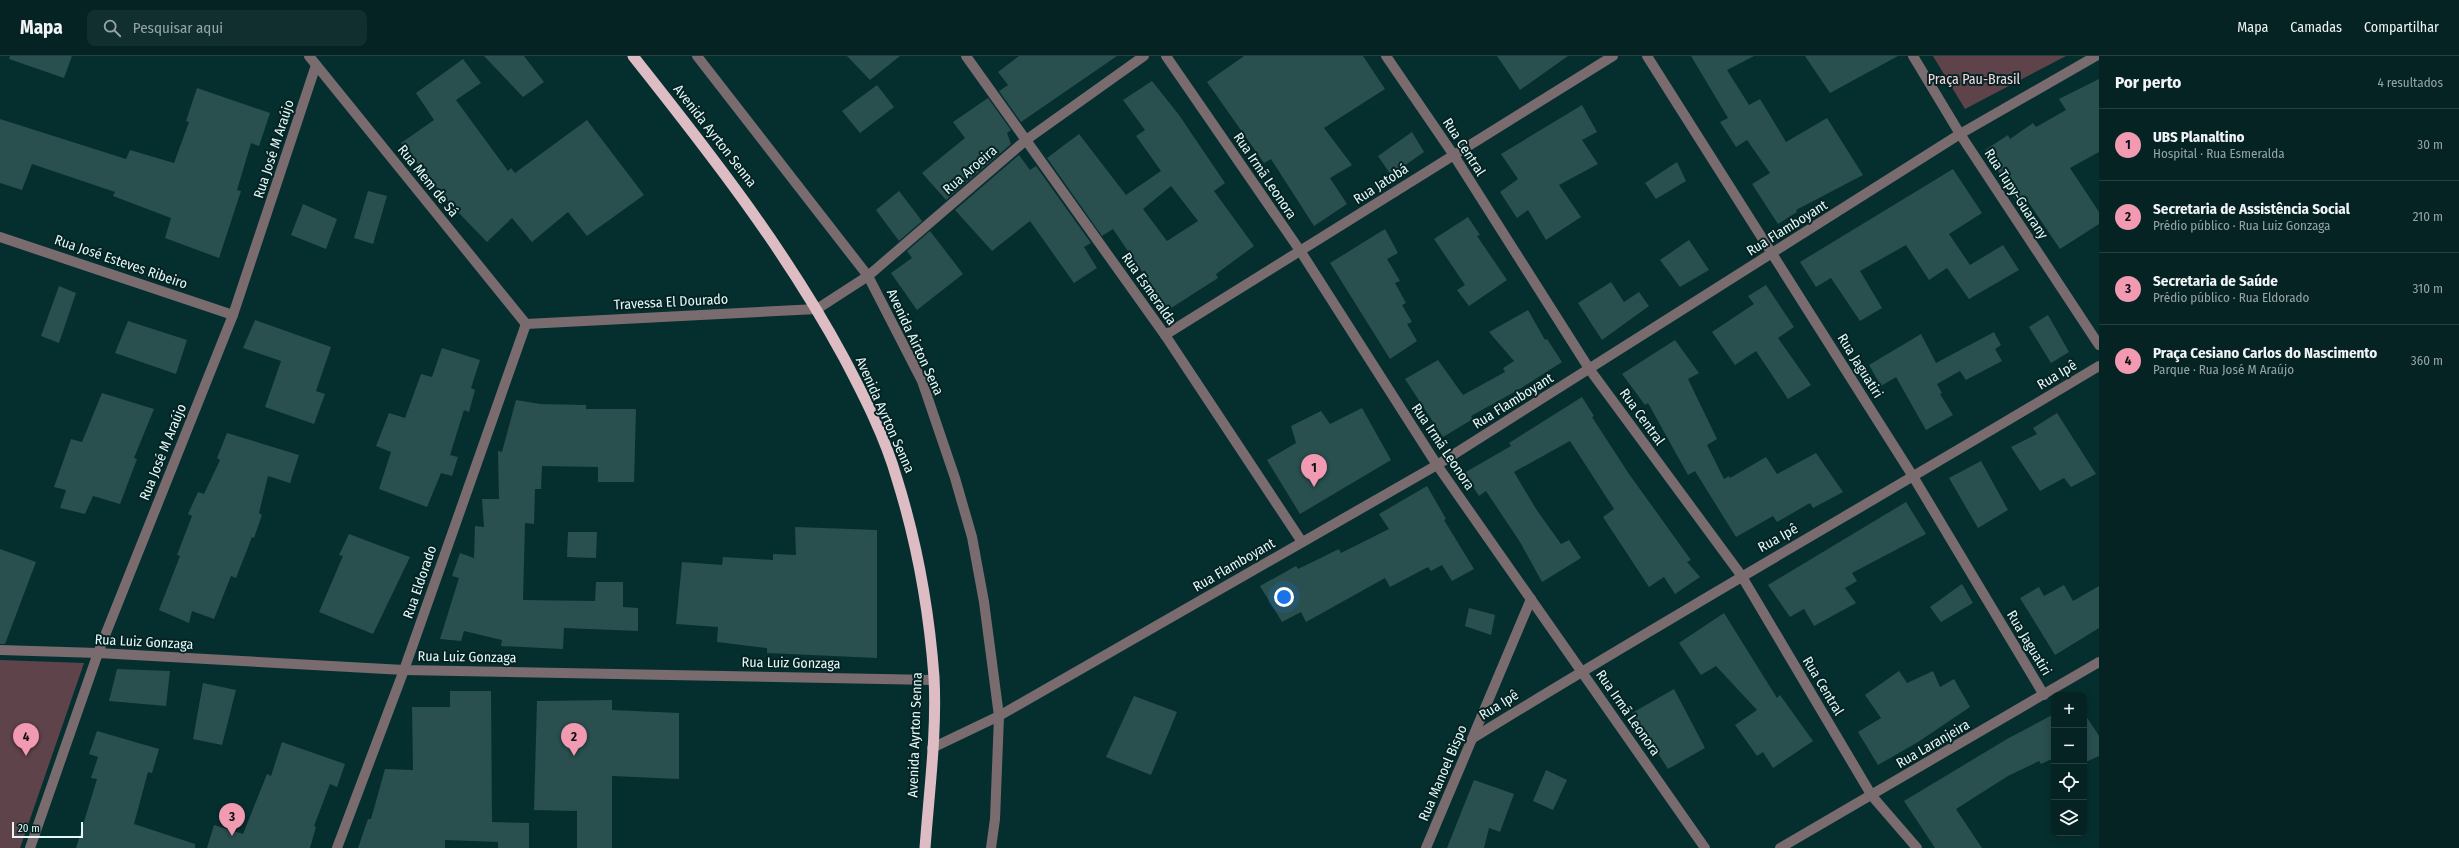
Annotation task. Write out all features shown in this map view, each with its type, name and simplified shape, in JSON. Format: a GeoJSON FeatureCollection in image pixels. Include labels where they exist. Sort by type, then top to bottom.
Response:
{"type":"FeatureCollection","features":[{"type":"Feature","properties":{"kind":"highway","name":"Avenida Ayrton Senna"},"geometry":{"type":"LineString","coordinates":[[633,56],[755,213],[817,309],[859,387],[897,477],[921,573],[930,632],[934,680],[932,748],[925,848]]}},
{"type":"Feature","properties":{"kind":"street","name":"Rua Mem de Sá"},"geometry":{"type":"LineString","coordinates":[[309,56],[526,324]]}},
{"type":"Feature","properties":{"kind":"street","name":"Avenida Airton Sena"},"geometry":{"type":"LineString","coordinates":[[697,56],[868,276],[922,381],[957,485],[972,537],[978,573],[999,716],[995,819],[991,848]]}},
{"type":"Feature","properties":{"kind":"street","name":"Rua Esmeralda"},"geometry":{"type":"LineString","coordinates":[[966,56],[1165,335],[1302,542]]}},
{"type":"Feature","properties":{"kind":"street","name":"Rua Aroeira"},"geometry":{"type":"LineString","coordinates":[[817,309],[868,276],[1026,140],[1144,56]]}},
{"type":"Feature","properties":{"kind":"street","name":"Rua Irmã Leonora"},"geometry":{"type":"LineString","coordinates":[[1166,56],[1301,252],[1437,466],[1705,848]]}},
{"type":"Feature","properties":{"kind":"street","name":"Rua Central"},"geometry":{"type":"LineString","coordinates":[[1386,56],[1453,154],[1590,370],[1741,575],[1872,796],[1917,848]]}},
{"type":"Feature","properties":{"kind":"street","name":"Rua Jatobá"},"geometry":{"type":"LineString","coordinates":[[1165,335],[1301,252],[1453,154],[1613,56]]}},
{"type":"Feature","properties":{"kind":"street","name":"Rua Jaguatiri"},"geometry":{"type":"LineString","coordinates":[[1647,56],[1914,478],[2044,695]]}},
{"type":"Feature","properties":{"kind":"street","name":"Rua Tupy-Guarany"},"geometry":{"type":"LineString","coordinates":[[1913,56],[1960,134],[2099,345]]}},
{"type":"Feature","properties":{"kind":"street","name":"Rua Flamboyant"},"geometry":{"type":"LineString","coordinates":[[932,748],[999,716],[1437,466],[1960,134],[2096,56]]}},
{"type":"Feature","properties":{"kind":"street","name":"Rua José M Araújo"},"geometry":{"type":"LineString","coordinates":[[30,848],[98,653],[233,315],[316,65]]}},
{"type":"Feature","properties":{"kind":"street","name":"Rua José Esteves Ribeiro"},"geometry":{"type":"LineString","coordinates":[[0,237],[233,315]]}},
{"type":"Feature","properties":{"kind":"street","name":"Travessa El Dourado"},"geometry":{"type":"LineString","coordinates":[[526,324],[817,309]]}},
{"type":"Feature","properties":{"kind":"street","name":"Rua Eldorado"},"geometry":{"type":"LineString","coordinates":[[337,848],[404,670],[526,324]]}},
{"type":"Feature","properties":{"kind":"street","name":"Rua Ipê"},"geometry":{"type":"LineString","coordinates":[[1473,738],[1741,575],[1914,478],[2099,366]]}},
{"type":"Feature","properties":{"kind":"street","name":"Rua Manoel Bispo"},"geometry":{"type":"LineString","coordinates":[[1426,848],[1531,599]]}},
{"type":"Feature","properties":{"kind":"street","name":"Rua Luiz Gonzaga"},"geometry":{"type":"LineString","coordinates":[[0,650],[98,653],[404,670],[934,680]]}},
{"type":"Feature","properties":{"kind":"street","name":"Rua Laranjeira"},"geometry":{"type":"LineString","coordinates":[[1780,848],[1872,796],[2099,662]]}},
{"type":"Feature","properties":{"kind":"green space","name":"Praça Pau-Brasil"},"geometry":{"type":"Polygon","coordinates":[[[1933,56],[2066,56],[1965,109],[1933,56]]]}},
{"type":"Feature","properties":{"kind":"green space"},"geometry":{"type":"Polygon","coordinates":[[[0,660],[84,663],[20,848],[0,848],[0,660]]]}},
{"type":"Feature","properties":{"kind":"building"},"geometry":{"type":"Polygon","coordinates":[[[10,56],[72,56],[64,78],[9,59],[10,56]]]}},
{"type":"Feature","properties":{"kind":"building"},"geometry":{"type":"Polygon","coordinates":[[[484,56],[524,56],[544,82],[523,97],[484,56]]]}},
{"type":"Feature","properties":{"kind":"building"},"geometry":{"type":"Polygon","coordinates":[[[847,56],[900,56],[870,80],[847,56]]]}},
{"type":"Feature","properties":{"kind":"building"},"geometry":{"type":"Polygon","coordinates":[[[1019,56],[1117,56],[1021,122],[999,91],[1008,85],[998,72],[1019,56]]]}},
{"type":"Feature","properties":{"kind":"building"},"geometry":{"type":"Polygon","coordinates":[[[1244,56],[1363,56],[1385,89],[1324,128],[1352,165],[1330,178],[1347,204],[1314,226],[1271,159],[1264,163],[1207,82],[1244,56]]]}},
{"type":"Feature","properties":{"kind":"building"},"geometry":{"type":"Polygon","coordinates":[[[1497,56],[1568,56],[1520,90],[1497,56]]]}},
{"type":"Feature","properties":{"kind":"building"},"geometry":{"type":"Polygon","coordinates":[[[1691,56],[1754,56],[1727,70],[1749,105],[1760,99],[1786,142],[1827,118],[1863,175],[1796,210],[1797,212],[1778,224],[1752,184],[1770,173],[1747,140],[1736,147],[1720,122],[1728,118],[1691,56]]]}},
{"type":"Feature","properties":{"kind":"building"},"geometry":{"type":"Polygon","coordinates":[[[1805,56],[1898,56],[1830,93],[1805,56]]]}},
{"type":"Feature","properties":{"kind":"building"},"geometry":{"type":"Polygon","coordinates":[[[463,59],[481,83],[456,100],[508,171],[511,168],[515,173],[587,120],[644,195],[587,236],[568,212],[532,242],[512,218],[487,242],[452,206],[401,143],[434,120],[416,93],[463,59]]]}},
{"type":"Feature","properties":{"kind":"building"},"geometry":{"type":"Polygon","coordinates":[[[2099,79],[2099,152],[2070,168],[2099,212],[2099,224],[2060,249],[2027,200],[2019,205],[1985,150],[2008,135],[2010,139],[2033,123],[2036,127],[2066,110],[2059,99],[2099,79]]]}},
{"type":"Feature","properties":{"kind":"building"},"geometry":{"type":"Polygon","coordinates":[[[1152,81],[1179,115],[1225,183],[1214,191],[1254,246],[1216,274],[1218,278],[1168,310],[1113,229],[1102,236],[1047,158],[1079,134],[1126,195],[1161,171],[1136,136],[1145,130],[1123,100],[1152,81]],[[1171,186],[1143,209],[1167,241],[1198,221],[1171,186]]]}},
{"type":"Feature","properties":{"kind":"building"},"geometry":{"type":"Polygon","coordinates":[[[877,85],[894,107],[860,133],[842,111],[877,85]]]}},
{"type":"Feature","properties":{"kind":"building"},"geometry":{"type":"Polygon","coordinates":[[[197,88],[270,113],[259,146],[251,143],[237,190],[241,191],[219,258],[165,238],[171,218],[113,196],[115,192],[32,164],[22,190],[0,183],[0,119],[126,159],[130,150],[174,163],[189,122],[186,121],[197,88]]]}},
{"type":"Feature","properties":{"kind":"building"},"geometry":{"type":"Polygon","coordinates":[[[988,98],[1011,130],[1007,133],[1011,144],[946,200],[922,173],[965,138],[953,122],[988,98]]]}},
{"type":"Feature","properties":{"kind":"building"},"geometry":{"type":"Polygon","coordinates":[[[1582,105],[1597,132],[1582,140],[1598,164],[1559,185],[1581,217],[1546,240],[1528,210],[1517,218],[1500,192],[1518,179],[1501,154],[1582,105]]]}},
{"type":"Feature","properties":{"kind":"building"},"geometry":{"type":"Polygon","coordinates":[[[1412,132],[1424,152],[1391,175],[1378,156],[1412,132]]]}},
{"type":"Feature","properties":{"kind":"building"},"geometry":{"type":"Polygon","coordinates":[[[1019,155],[1030,170],[1036,166],[1091,243],[1084,247],[1097,268],[1074,283],[1030,221],[992,251],[955,210],[1019,155]]]}},
{"type":"Feature","properties":{"kind":"building"},"geometry":{"type":"Polygon","coordinates":[[[1677,162],[1686,181],[1656,199],[1645,183],[1677,162]]]}},
{"type":"Feature","properties":{"kind":"building"},"geometry":{"type":"Polygon","coordinates":[[[1953,169],[1982,213],[1949,234],[1970,265],[2003,245],[2019,270],[1969,299],[1947,268],[1929,280],[1906,245],[1860,271],[1882,308],[1860,321],[1831,278],[1816,287],[1800,262],[1953,169]]]}},
{"type":"Feature","properties":{"kind":"building"},"geometry":{"type":"Polygon","coordinates":[[[368,191],[387,196],[373,244],[354,238],[368,191]]]}},
{"type":"Feature","properties":{"kind":"building"},"geometry":{"type":"Polygon","coordinates":[[[899,191],[922,221],[899,241],[876,210],[899,191]]]}},
{"type":"Feature","properties":{"kind":"building"},"geometry":{"type":"Polygon","coordinates":[[[303,204],[337,219],[326,249],[291,235],[303,204]]]}},
{"type":"Feature","properties":{"kind":"building"},"geometry":{"type":"Polygon","coordinates":[[[1468,217],[1480,235],[1477,236],[1507,280],[1469,306],[1457,290],[1465,285],[1434,239],[1468,217]]]}},
{"type":"Feature","properties":{"kind":"building"},"geometry":{"type":"Polygon","coordinates":[[[1385,229],[1398,253],[1387,259],[1400,281],[1395,283],[1406,303],[1402,305],[1412,322],[1407,324],[1417,341],[1390,359],[1330,263],[1385,229]]]}},
{"type":"Feature","properties":{"kind":"building"},"geometry":{"type":"Polygon","coordinates":[[[930,231],[963,274],[917,310],[891,273],[912,258],[907,251],[930,231]]]}},
{"type":"Feature","properties":{"kind":"building"},"geometry":{"type":"Polygon","coordinates":[[[1689,240],[1709,270],[1680,287],[1660,260],[1689,240]]]}},
{"type":"Feature","properties":{"kind":"building"},"geometry":{"type":"Polygon","coordinates":[[[1611,282],[1624,302],[1639,292],[1649,306],[1602,340],[1578,303],[1611,282]]]}},
{"type":"Feature","properties":{"kind":"building"},"geometry":{"type":"Polygon","coordinates":[[[1766,285],[1794,327],[1778,338],[1811,385],[1788,399],[1756,351],[1735,365],[1712,332],[1754,304],[1748,296],[1766,285]]]}},
{"type":"Feature","properties":{"kind":"building"},"geometry":{"type":"Polygon","coordinates":[[[59,286],[76,293],[59,343],[41,336],[59,286]]]}},
{"type":"Feature","properties":{"kind":"building"},"geometry":{"type":"Polygon","coordinates":[[[1528,310],[1545,340],[1547,339],[1562,362],[1518,390],[1471,416],[1473,419],[1443,437],[1405,379],[1438,360],[1463,395],[1505,372],[1503,368],[1514,361],[1489,332],[1528,310]]]}},
{"type":"Feature","properties":{"kind":"building"},"geometry":{"type":"Polygon","coordinates":[[[2048,315],[2069,352],[2051,363],[2029,327],[2048,315]]]}},
{"type":"Feature","properties":{"kind":"building"},"geometry":{"type":"Polygon","coordinates":[[[255,320],[331,347],[316,391],[325,394],[314,424],[265,407],[281,361],[243,348],[255,320]]]}},
{"type":"Feature","properties":{"kind":"building"},"geometry":{"type":"Polygon","coordinates":[[[128,321],[187,340],[176,374],[115,353],[128,321]]]}},
{"type":"Feature","properties":{"kind":"building"},"geometry":{"type":"Polygon","coordinates":[[[1994,332],[2001,345],[1995,349],[2002,361],[1966,380],[1960,371],[1937,384],[1942,393],[1940,394],[1953,415],[1926,430],[1896,377],[1881,386],[1869,365],[1921,334],[1936,363],[1994,332]]]}},
{"type":"Feature","properties":{"kind":"building"},"geometry":{"type":"Polygon","coordinates":[[[1675,340],[1699,373],[1688,379],[1717,439],[1707,445],[1724,479],[1729,476],[1730,478],[1766,457],[1777,474],[1816,453],[1843,492],[1813,508],[1810,503],[1777,522],[1773,516],[1736,537],[1695,471],[1688,475],[1648,403],[1645,405],[1622,374],[1675,340]]]}},
{"type":"Feature","properties":{"kind":"building"},"geometry":{"type":"Polygon","coordinates":[[[442,348],[480,360],[471,388],[475,390],[469,412],[464,410],[450,455],[458,457],[452,476],[441,473],[427,507],[379,489],[391,452],[376,446],[389,413],[405,418],[421,374],[432,377],[442,348]]]}},
{"type":"Feature","properties":{"kind":"building"},"geometry":{"type":"Polygon","coordinates":[[[102,393],[154,409],[134,458],[137,459],[120,504],[93,496],[85,514],[60,508],[66,490],[54,487],[71,439],[82,442],[102,393]]]}},
{"type":"Feature","properties":{"kind":"building"},"geometry":{"type":"Polygon","coordinates":[[[1582,397],[1594,416],[1592,417],[1629,474],[1691,560],[1687,562],[1700,577],[1675,594],[1664,577],[1649,587],[1603,517],[1614,509],[1570,441],[1514,472],[1536,509],[1561,544],[1569,540],[1581,558],[1542,582],[1520,542],[1486,491],[1479,496],[1464,473],[1511,446],[1509,443],[1582,397]]]}},
{"type":"Feature","properties":{"kind":"building"},"geometry":{"type":"Polygon","coordinates":[[[516,400],[540,404],[586,405],[586,409],[636,409],[634,482],[598,482],[598,467],[542,466],[541,489],[535,489],[534,524],[525,523],[523,600],[595,601],[596,582],[623,582],[623,607],[638,608],[638,631],[564,628],[563,649],[501,646],[502,640],[464,631],[461,641],[440,639],[459,578],[452,576],[460,553],[474,558],[475,526],[484,527],[482,499],[499,499],[498,451],[502,452],[516,400]]]}},
{"type":"Feature","properties":{"kind":"building"},"geometry":{"type":"Polygon","coordinates":[[[1362,408],[1391,460],[1300,514],[1267,460],[1296,443],[1291,426],[1321,411],[1330,424],[1362,408]]]}},
{"type":"Feature","properties":{"kind":"building"},"geometry":{"type":"Polygon","coordinates":[[[2057,413],[2096,474],[2071,487],[2064,478],[2040,491],[2011,447],[2037,434],[2033,428],[2057,413]]]}},
{"type":"Feature","properties":{"kind":"building"},"geometry":{"type":"Polygon","coordinates":[[[227,433],[299,455],[290,483],[268,476],[259,513],[262,515],[254,538],[252,537],[236,578],[231,576],[214,619],[192,611],[189,623],[159,610],[180,556],[177,555],[192,516],[188,514],[198,492],[204,494],[220,460],[217,458],[227,433]]]}},
{"type":"Feature","properties":{"kind":"building"},"geometry":{"type":"Polygon","coordinates":[[[1981,461],[2008,510],[1978,528],[1949,478],[1981,461]]]}},
{"type":"Feature","properties":{"kind":"building"},"geometry":{"type":"Polygon","coordinates":[[[1427,486],[1446,519],[1444,520],[1474,569],[1452,581],[1442,565],[1431,571],[1428,567],[1390,587],[1385,578],[1306,622],[1301,612],[1282,622],[1260,586],[1296,566],[1298,569],[1339,549],[1341,553],[1389,529],[1379,514],[1427,486]]]}},
{"type":"Feature","properties":{"kind":"building"},"geometry":{"type":"Polygon","coordinates":[[[1906,502],[1926,534],[1852,573],[1857,581],[1845,588],[1856,603],[1814,626],[1804,609],[1790,617],[1768,585],[1906,502]]]}},
{"type":"Feature","properties":{"kind":"building"},"geometry":{"type":"Polygon","coordinates":[[[795,527],[877,530],[877,658],[767,653],[767,648],[717,642],[718,627],[676,624],[682,562],[722,565],[723,557],[773,560],[773,554],[796,555],[795,527]]]}},
{"type":"Feature","properties":{"kind":"building"},"geometry":{"type":"Polygon","coordinates":[[[568,532],[597,532],[596,558],[567,557],[568,532]]]}},
{"type":"Feature","properties":{"kind":"building"},"geometry":{"type":"Polygon","coordinates":[[[349,534],[410,557],[373,634],[319,612],[343,556],[339,555],[349,534]]]}},
{"type":"Feature","properties":{"kind":"building"},"geometry":{"type":"Polygon","coordinates":[[[0,549],[36,562],[5,644],[0,644],[0,549]]]}},
{"type":"Feature","properties":{"kind":"building"},"geometry":{"type":"Polygon","coordinates":[[[1962,584],[1973,603],[1941,622],[1930,607],[1962,584]]]}},
{"type":"Feature","properties":{"kind":"building"},"geometry":{"type":"Polygon","coordinates":[[[2064,585],[2073,601],[2099,586],[2099,628],[2055,655],[2020,598],[2039,587],[2044,596],[2064,585]]]}},
{"type":"Feature","properties":{"kind":"building"},"geometry":{"type":"Polygon","coordinates":[[[1469,608],[1495,615],[1491,635],[1465,626],[1469,608]]]}},
{"type":"Feature","properties":{"kind":"building"},"geometry":{"type":"Polygon","coordinates":[[[1724,613],[1777,698],[1780,695],[1813,741],[1773,768],[1763,752],[1757,756],[1735,725],[1757,710],[1716,666],[1701,675],[1679,643],[1724,613]]]}},
{"type":"Feature","properties":{"kind":"building"},"geometry":{"type":"Polygon","coordinates":[[[117,669],[170,671],[166,706],[109,701],[117,669]]]}},
{"type":"Feature","properties":{"kind":"building"},"geometry":{"type":"Polygon","coordinates":[[[1899,671],[1907,683],[1933,671],[1940,687],[1954,679],[1970,707],[1918,742],[1878,765],[1858,732],[1881,718],[1865,695],[1899,671]]]}},
{"type":"Feature","properties":{"kind":"building"},"geometry":{"type":"Polygon","coordinates":[[[203,683],[236,690],[222,745],[193,739],[203,683]]]}},
{"type":"Feature","properties":{"kind":"building"},"geometry":{"type":"Polygon","coordinates":[[[1674,689],[1705,748],[1668,769],[1632,713],[1674,689]]]}},
{"type":"Feature","properties":{"kind":"building"},"geometry":{"type":"Polygon","coordinates":[[[450,691],[491,691],[492,822],[529,823],[529,848],[498,848],[498,842],[445,840],[445,848],[358,848],[368,819],[371,819],[385,769],[413,770],[412,707],[450,707],[450,691]]]}},
{"type":"Feature","properties":{"kind":"building"},"geometry":{"type":"Polygon","coordinates":[[[1134,696],[1177,712],[1151,775],[1106,757],[1134,696]]]}},
{"type":"Feature","properties":{"kind":"building"},"geometry":{"type":"Polygon","coordinates":[[[612,700],[612,710],[679,713],[679,779],[612,776],[612,848],[577,848],[577,811],[534,810],[537,701],[612,700]]]}},
{"type":"Feature","properties":{"kind":"building"},"geometry":{"type":"Polygon","coordinates":[[[2051,716],[2051,759],[2041,764],[2039,761],[2008,776],[1956,809],[1982,848],[1935,848],[1904,801],[2007,739],[2051,716]]]}},
{"type":"Feature","properties":{"kind":"building"},"geometry":{"type":"Polygon","coordinates":[[[2087,718],[2099,736],[2099,756],[2087,762],[2087,718]]]}},
{"type":"Feature","properties":{"kind":"building"},"geometry":{"type":"Polygon","coordinates":[[[97,731],[159,749],[152,773],[148,772],[134,824],[195,844],[195,848],[76,848],[97,779],[91,778],[98,757],[89,754],[97,731]]]}},
{"type":"Feature","properties":{"kind":"building"},"geometry":{"type":"Polygon","coordinates":[[[282,742],[345,764],[337,787],[330,784],[314,826],[316,827],[310,848],[207,848],[214,825],[243,834],[267,774],[271,776],[282,742]]]}},
{"type":"Feature","properties":{"kind":"building"},"geometry":{"type":"Polygon","coordinates":[[[1546,770],[1567,780],[1553,810],[1533,801],[1546,770]]]}},
{"type":"Feature","properties":{"kind":"building"},"geometry":{"type":"Polygon","coordinates":[[[1474,780],[1514,794],[1500,832],[1489,828],[1484,848],[1447,848],[1474,780]]]}},
{"type":"Feature","properties":{"kind":"place","name":"UBS Planaltino"},"geometry":{"type":"Point","coordinates":[1314,487]}},
{"type":"Feature","properties":{"kind":"place","name":"Praça Cesiano Carlos do Nascimento"},"geometry":{"type":"Point","coordinates":[26,756]}},
{"type":"Feature","properties":{"kind":"place","name":"Secretaria de Assistência Social"},"geometry":{"type":"Point","coordinates":[574,756]}},
{"type":"Feature","properties":{"kind":"place","name":"Secretaria de Saúde"},"geometry":{"type":"Point","coordinates":[232,836]}}]}
